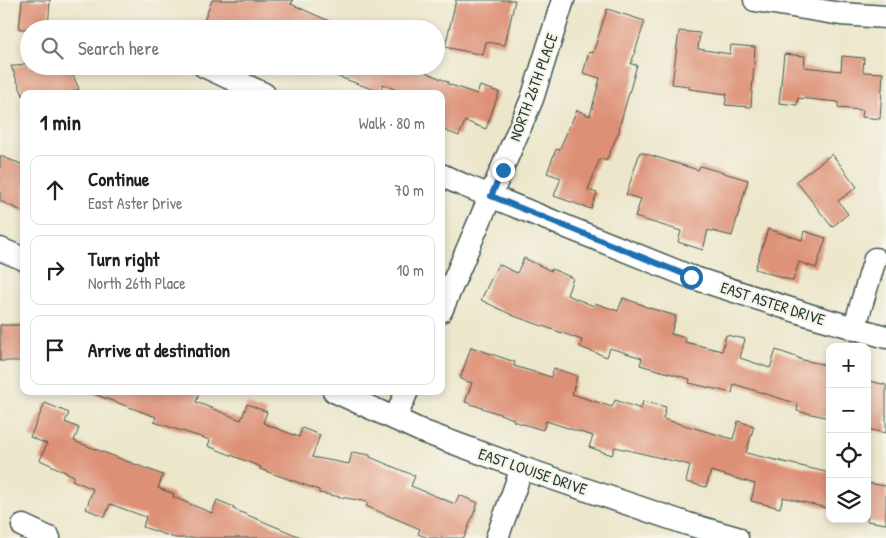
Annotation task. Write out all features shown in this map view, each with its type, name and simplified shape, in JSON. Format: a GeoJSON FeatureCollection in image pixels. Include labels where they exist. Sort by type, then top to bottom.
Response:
{"type":"FeatureCollection","features":[{"type":"Feature","properties":{"kind":"street","name":"NORTH 26TH PLACE"},"geometry":{"type":"LineString","coordinates":[[445,302],[532,99],[563,0]]}},
{"type":"Feature","properties":{"kind":"street"},"geometry":{"type":"LineString","coordinates":[[755,0],[804,4],[842,14],[886,17]]}},
{"type":"Feature","properties":{"kind":"street"},"geometry":{"type":"LineString","coordinates":[[223,75],[255,90]]}},
{"type":"Feature","properties":{"kind":"street","name":"EAST ASTER DRIVE"},"geometry":{"type":"LineString","coordinates":[[445,177],[691,277],[854,329],[886,337]]}},
{"type":"Feature","properties":{"kind":"street"},"geometry":{"type":"LineString","coordinates":[[0,249],[20,257]]}},
{"type":"Feature","properties":{"kind":"street"},"geometry":{"type":"LineString","coordinates":[[854,329],[875,258]]}},
{"type":"Feature","properties":{"kind":"street","name":"EAST LOUISE DRIVE"},"geometry":{"type":"LineString","coordinates":[[343,395],[424,432],[522,468],[688,524],[737,538]]}},
{"type":"Feature","properties":{"kind":"street"},"geometry":{"type":"LineString","coordinates":[[395,419],[405,395]]}},
{"type":"Feature","properties":{"kind":"street"},"geometry":{"type":"LineString","coordinates":[[497,538],[522,468]]}},
{"type":"Feature","properties":{"kind":"street"},"geometry":{"type":"LineString","coordinates":[[23,526],[49,538]]}},
{"type":"Feature","properties":{"kind":"building"},"geometry":{"type":"Polygon","coordinates":[[[22,0],[50,0],[49,20],[20,20],[19,29],[22,0]]]}},
{"type":"Feature","properties":{"kind":"building"},"geometry":{"type":"Polygon","coordinates":[[[212,0],[293,0],[291,4],[327,20],[204,20],[212,0]]]}},
{"type":"Feature","properties":{"kind":"building"},"geometry":{"type":"Polygon","coordinates":[[[456,0],[515,0],[505,45],[486,42],[483,55],[445,47],[456,0]]]}},
{"type":"Feature","properties":{"kind":"building"},"geometry":{"type":"Polygon","coordinates":[[[607,9],[645,21],[631,64],[637,65],[620,129],[606,161],[600,158],[588,190],[597,193],[591,209],[554,196],[561,178],[547,173],[556,149],[559,150],[577,110],[590,116],[600,78],[583,73],[589,52],[593,53],[607,9]]]}},
{"type":"Feature","properties":{"kind":"building"},"geometry":{"type":"Polygon","coordinates":[[[679,31],[700,33],[698,49],[730,54],[731,45],[755,47],[751,107],[725,105],[727,94],[689,89],[689,86],[672,84],[679,31]]]}},
{"type":"Feature","properties":{"kind":"building"},"geometry":{"type":"Polygon","coordinates":[[[784,54],[805,56],[804,67],[841,71],[842,56],[864,58],[863,72],[883,73],[880,119],[862,117],[863,110],[838,108],[838,102],[798,98],[797,105],[779,103],[784,54]]]}},
{"type":"Feature","properties":{"kind":"building"},"geometry":{"type":"Polygon","coordinates":[[[20,65],[20,75],[73,75],[79,89],[21,90],[11,66],[20,65]]]}},
{"type":"Feature","properties":{"kind":"building"},"geometry":{"type":"Polygon","coordinates":[[[334,75],[432,75],[448,82],[448,84],[477,94],[480,86],[499,92],[486,129],[465,121],[459,136],[445,131],[445,90],[396,90],[383,84],[381,90],[375,90],[334,75]]]}},
{"type":"Feature","properties":{"kind":"building"},"geometry":{"type":"Polygon","coordinates":[[[640,152],[698,170],[700,166],[748,180],[732,236],[708,230],[703,250],[678,242],[681,231],[635,217],[641,199],[626,195],[640,152]]]}},
{"type":"Feature","properties":{"kind":"building"},"geometry":{"type":"Polygon","coordinates":[[[832,154],[857,187],[838,201],[848,214],[832,227],[796,181],[832,154]]]}},
{"type":"Feature","properties":{"kind":"building"},"geometry":{"type":"Polygon","coordinates":[[[0,156],[20,164],[20,210],[0,201],[0,156]]]}},
{"type":"Feature","properties":{"kind":"building"},"geometry":{"type":"Polygon","coordinates":[[[768,229],[802,240],[804,231],[826,238],[816,268],[799,262],[793,281],[755,269],[768,229]]]}},
{"type":"Feature","properties":{"kind":"building"},"geometry":{"type":"Polygon","coordinates":[[[524,258],[551,271],[552,269],[573,278],[567,295],[594,306],[595,303],[618,311],[623,298],[676,316],[671,334],[686,338],[685,342],[722,351],[726,335],[745,339],[740,358],[770,368],[776,350],[799,359],[826,365],[826,417],[797,411],[798,404],[734,384],[732,393],[689,383],[690,379],[640,365],[642,358],[610,348],[607,357],[580,347],[582,340],[514,316],[481,300],[498,264],[517,273],[524,258]]]}},
{"type":"Feature","properties":{"kind":"building"},"geometry":{"type":"Polygon","coordinates":[[[0,325],[20,325],[20,361],[0,361],[0,325]]]}},
{"type":"Feature","properties":{"kind":"building"},"geometry":{"type":"Polygon","coordinates":[[[471,347],[515,362],[514,366],[551,377],[554,368],[577,376],[572,394],[612,407],[615,400],[641,409],[643,401],[666,407],[663,419],[733,439],[738,421],[754,426],[746,453],[826,472],[826,508],[783,497],[780,508],[751,501],[755,484],[711,471],[706,487],[686,482],[690,465],[615,447],[612,455],[589,447],[593,436],[546,421],[543,430],[513,421],[514,419],[465,402],[472,383],[460,379],[471,347]]]}},
{"type":"Feature","properties":{"kind":"building"},"geometry":{"type":"Polygon","coordinates":[[[871,381],[886,385],[886,433],[871,430],[871,381]]]}},
{"type":"Feature","properties":{"kind":"building"},"geometry":{"type":"Polygon","coordinates":[[[96,395],[199,395],[196,402],[241,420],[247,404],[267,412],[263,423],[299,437],[302,428],[320,435],[312,457],[349,464],[352,452],[370,455],[370,457],[415,476],[411,486],[455,504],[459,495],[478,503],[464,538],[428,538],[418,534],[420,529],[366,506],[368,502],[319,493],[319,490],[260,469],[261,467],[208,446],[210,440],[154,422],[156,417],[96,395]]]}},
{"type":"Feature","properties":{"kind":"building"},"geometry":{"type":"Polygon","coordinates":[[[45,403],[69,413],[65,422],[79,428],[74,441],[163,475],[158,488],[174,494],[173,497],[212,513],[217,500],[234,507],[233,509],[303,538],[175,538],[143,527],[146,517],[110,504],[105,517],[86,509],[93,489],[72,480],[74,476],[40,460],[47,444],[30,437],[45,403]]]}},
{"type":"Feature","properties":{"kind":"building"},"geometry":{"type":"Polygon","coordinates":[[[871,484],[886,486],[886,524],[871,522],[871,484]]]}},
{"type":"Feature","properties":{"kind":"route"},"geometry":{"type":"LineString","coordinates":[[503,170],[491,196],[691,277]]}}]}
